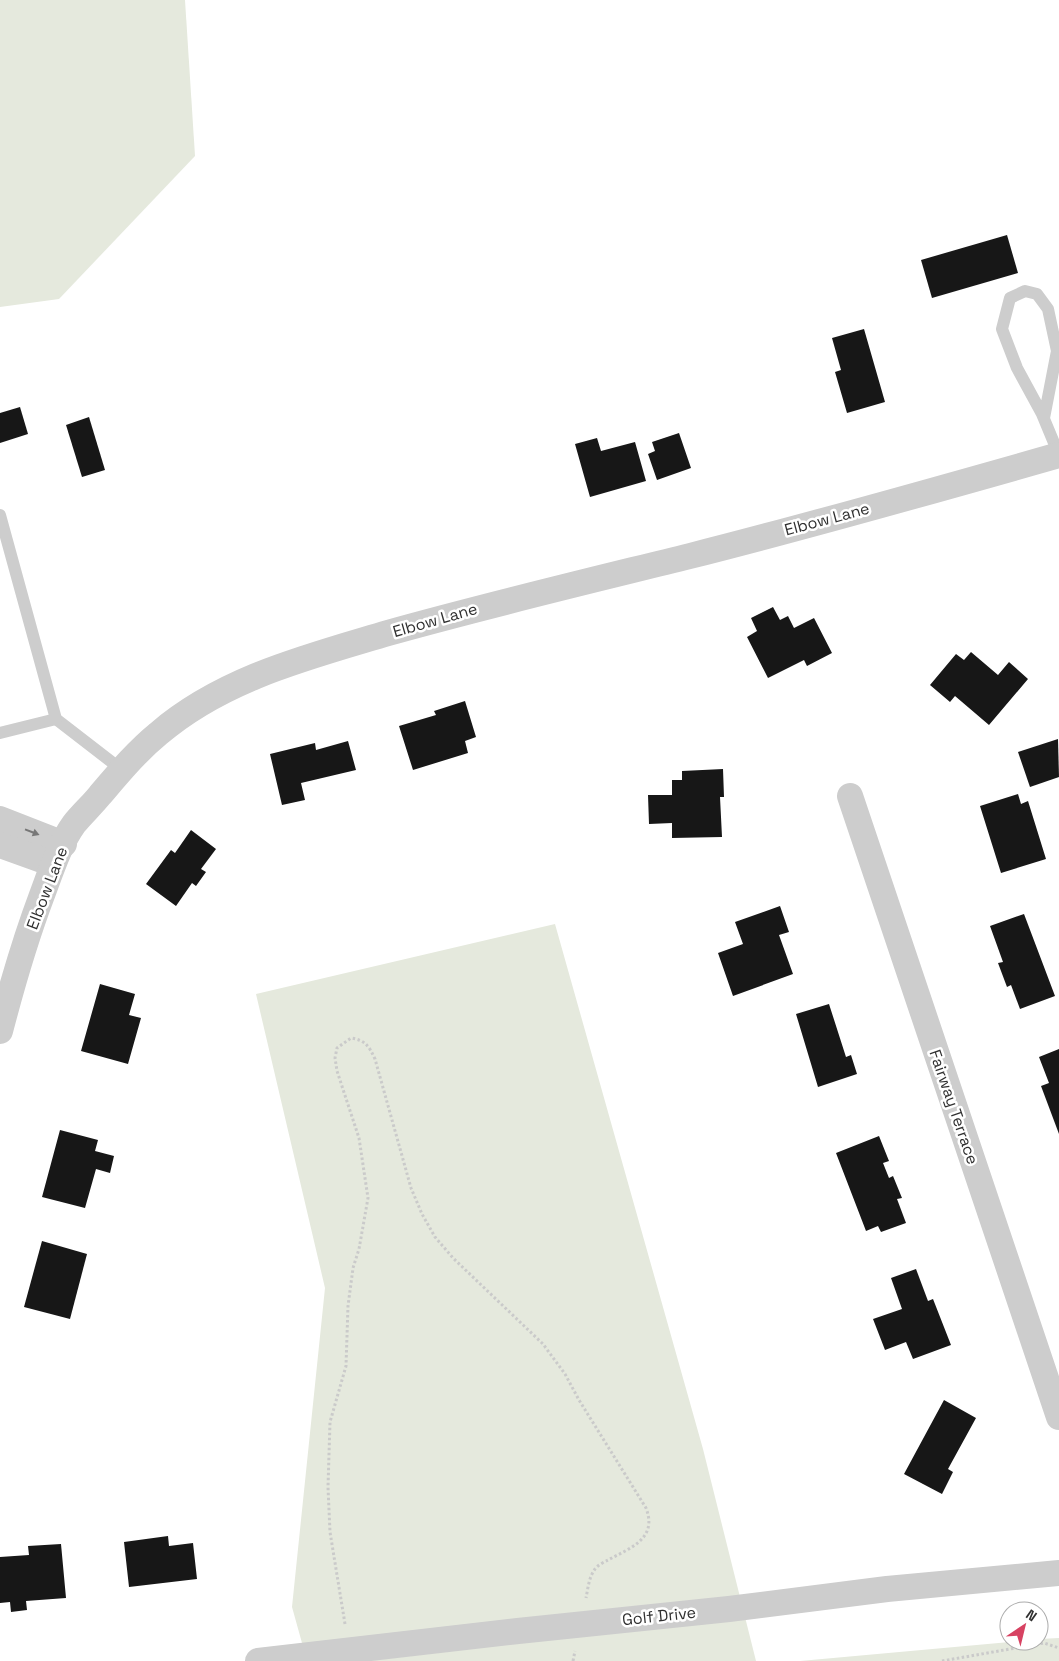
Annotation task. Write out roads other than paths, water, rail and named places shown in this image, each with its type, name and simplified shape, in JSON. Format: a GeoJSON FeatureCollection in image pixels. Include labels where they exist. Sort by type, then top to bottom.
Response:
{"type":"FeatureCollection","features":[{"type":"Feature","properties":{"kind":"street","name":"Elbow Lane"},"geometry":{"type":"LineString","coordinates":[[0,1032],[13,982],[58,854],[74,825],[134,756],[160,731],[202,702],[224,690],[263,672],[302,658],[467,610],[714,550],[1059,455]]}},
{"type":"Feature","properties":{"kind":"street","name":"Fairway Terrace"},"geometry":{"type":"LineString","coordinates":[[850,796],[1059,1417]]}},
{"type":"Feature","properties":{"kind":"street"},"geometry":{"type":"LineString","coordinates":[[0,819],[58,854]]}},
{"type":"Feature","properties":{"kind":"street"},"geometry":{"type":"LineString","coordinates":[[0,845],[58,854]]}},
{"type":"Feature","properties":{"kind":"street","name":"Golf Drive"},"geometry":{"type":"LineString","coordinates":[[258,1661],[887,1590],[1059,1573]]}},
{"type":"Feature","properties":{"kind":"lane"},"geometry":{"type":"LineString","coordinates":[[1044,418],[1057,351],[1048,309],[1037,294],[1025,291],[1010,298],[1002,329],[1017,368],[1044,418],[1059,455]]}},
{"type":"Feature","properties":{"kind":"lane"},"geometry":{"type":"LineString","coordinates":[[0,515],[56,719],[122,770]]}},
{"type":"Feature","properties":{"kind":"lane"},"geometry":{"type":"LineString","coordinates":[[0,733],[56,719]]}}]}
